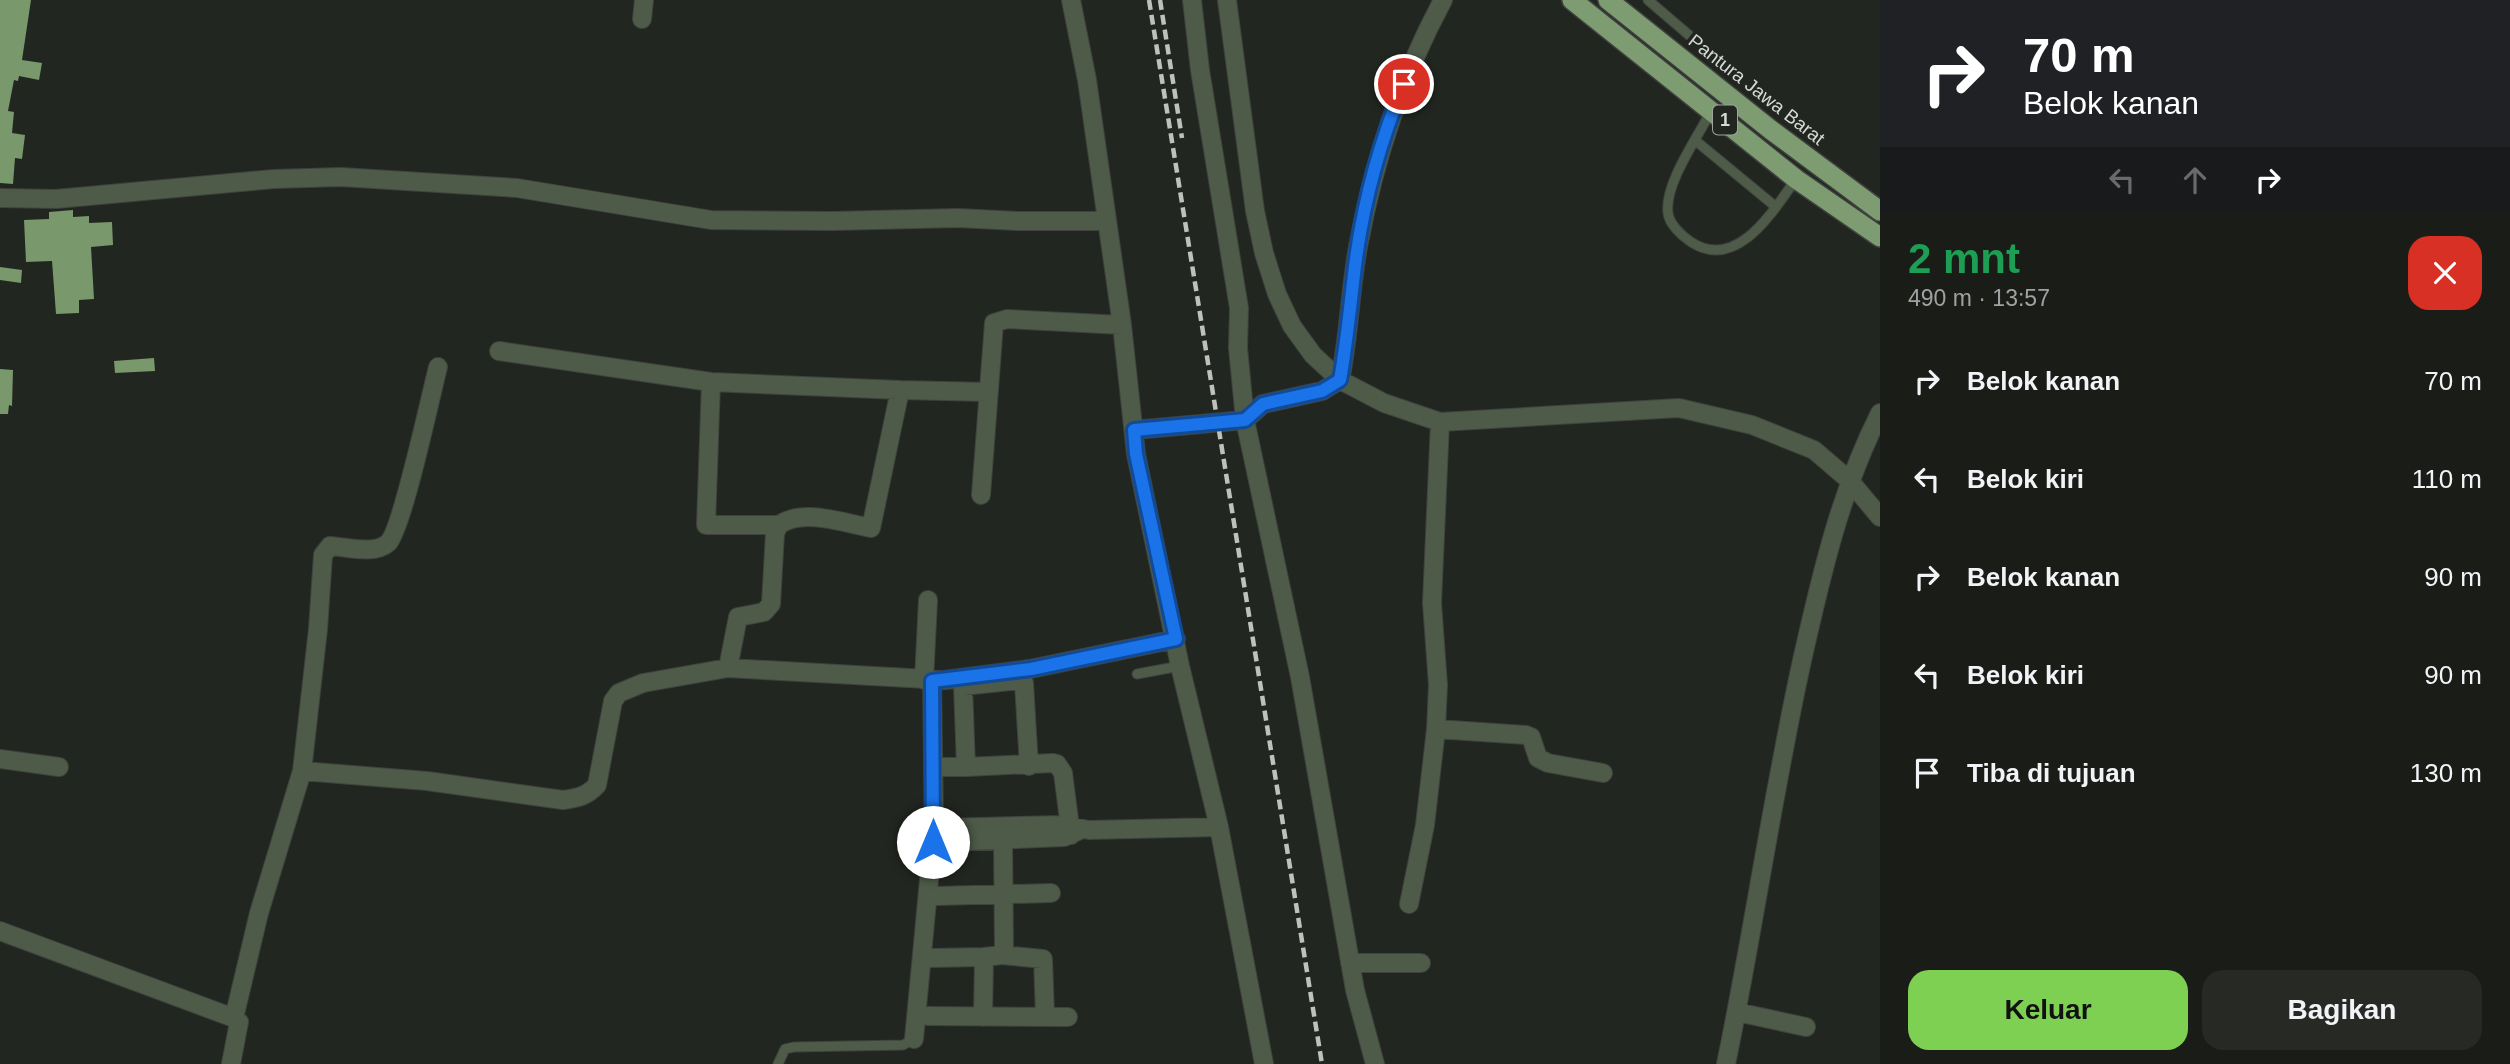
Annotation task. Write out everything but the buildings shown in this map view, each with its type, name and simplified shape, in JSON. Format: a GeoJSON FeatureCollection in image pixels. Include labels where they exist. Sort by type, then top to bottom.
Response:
{"type":"FeatureCollection","features":[{"type":"Feature","properties":{"kind":"highway","name":"1"},"geometry":{"type":"LineString","coordinates":[[1572,0],[1713,109],[1796,179],[1880,237]]}},
{"type":"Feature","properties":{"kind":"highway","name":"Pantura Jawa Barat"},"geometry":{"type":"LineString","coordinates":[[1608,0],[1781,138],[1880,211]]}},
{"type":"Feature","properties":{"kind":"street"},"geometry":{"type":"LineString","coordinates":[[642,19],[644,0]]}},
{"type":"Feature","properties":{"kind":"street"},"geometry":{"type":"LineString","coordinates":[[1071,0],[1087,80],[1122,325],[1136,454],[1180,666],[1219,827],[1264,1064]]}},
{"type":"Feature","properties":{"kind":"street"},"geometry":{"type":"LineString","coordinates":[[1192,0],[1200,71],[1239,308],[1238,348],[1245,420],[1300,677],[1350,963],[1375,1064]]}},
{"type":"Feature","properties":{"kind":"street"},"geometry":{"type":"LineString","coordinates":[[1227,0],[1255,211],[1264,253],[1277,294],[1292,326],[1312,355],[1340,380],[1384,403],[1440,422],[1679,408],[1752,425],[1814,450],[1849,480],[1880,517]]}},
{"type":"Feature","properties":{"kind":"street"},"geometry":{"type":"LineString","coordinates":[[1134,430],[1245,420],[1263,404],[1322,391],[1340,380],[1350,329],[1358,248],[1387,125],[1443,0]]}},
{"type":"Feature","properties":{"kind":"street"},"geometry":{"type":"LineString","coordinates":[[0,198],[55,199],[274,179],[341,177],[517,188],[711,220],[809,222],[958,218],[1106,221]]}},
{"type":"Feature","properties":{"kind":"street"},"geometry":{"type":"LineString","coordinates":[[981,495],[994,323],[1007,319],[1122,325]]}},
{"type":"Feature","properties":{"kind":"street"},"geometry":{"type":"LineString","coordinates":[[499,351],[711,382],[988,392]]}},
{"type":"Feature","properties":{"kind":"street"},"geometry":{"type":"LineString","coordinates":[[234,1018],[259,914],[302,771],[318,629],[323,555],[330,546],[378,548],[389,543],[401,515],[438,367]]}},
{"type":"Feature","properties":{"kind":"street"},"geometry":{"type":"LineString","coordinates":[[711,382],[706,525],[779,525],[811,518],[871,528],[900,390]]}},
{"type":"Feature","properties":{"kind":"street"},"geometry":{"type":"LineString","coordinates":[[1726,1064],[1784,744],[1819,585],[1849,480],[1880,413]]}},
{"type":"Feature","properties":{"kind":"street"},"geometry":{"type":"LineString","coordinates":[[1409,904],[1425,825],[1436,729],[1438,685],[1432,603],[1440,422]]}},
{"type":"Feature","properties":{"kind":"street"},"geometry":{"type":"LineString","coordinates":[[728,668],[738,617],[764,612],[771,604],[775,533],[779,525]]}},
{"type":"Feature","properties":{"kind":"street"},"geometry":{"type":"LineString","coordinates":[[914,1039],[934,827],[928,680],[928,600]]}},
{"type":"Feature","properties":{"kind":"street"},"geometry":{"type":"LineString","coordinates":[[302,771],[413,780],[563,800],[578,798],[588,794],[597,785],[613,701],[619,693],[643,683],[728,668],[928,680],[1031,669],[1176,639]]}},
{"type":"Feature","properties":{"kind":"street"},"geometry":{"type":"LineString","coordinates":[[965,767],[963,686],[1019,680],[1025,685],[1029,766]]}},
{"type":"Feature","properties":{"kind":"street"},"geometry":{"type":"LineString","coordinates":[[1436,729],[1525,734],[1531,737],[1538,758],[1548,763],[1603,773]]}},
{"type":"Feature","properties":{"kind":"street"},"geometry":{"type":"LineString","coordinates":[[0,759],[58,767]]}},
{"type":"Feature","properties":{"kind":"street"},"geometry":{"type":"LineString","coordinates":[[942,768],[1053,763],[1059,767],[1074,830]]}},
{"type":"Feature","properties":{"kind":"street"},"geometry":{"type":"LineString","coordinates":[[983,1017],[1004,894],[1001,834],[1219,827]]}},
{"type":"Feature","properties":{"kind":"street"},"geometry":{"type":"LineString","coordinates":[[937,896],[1051,893]]}},
{"type":"Feature","properties":{"kind":"street"},"geometry":{"type":"LineString","coordinates":[[0,931],[234,1018],[239,1022],[231,1064]]}},
{"type":"Feature","properties":{"kind":"street"},"geometry":{"type":"LineString","coordinates":[[931,958],[993,956],[1043,959],[1045,1016]]}},
{"type":"Feature","properties":{"kind":"street"},"geometry":{"type":"LineString","coordinates":[[1350,963],[1421,963]]}},
{"type":"Feature","properties":{"kind":"street"},"geometry":{"type":"LineString","coordinates":[[1737,1012],[1806,1027]]}},
{"type":"Feature","properties":{"kind":"street"},"geometry":{"type":"LineString","coordinates":[[928,1016],[1068,1017]]}},
{"type":"Feature","properties":{"kind":"lane"},"geometry":{"type":"LineString","coordinates":[[1633,21],[1649,1],[1690,36]]}},
{"type":"Feature","properties":{"kind":"lane"},"geometry":{"type":"LineString","coordinates":[[1713,109],[1672,188],[1668,214],[1673,226],[1688,240],[1703,249],[1720,251],[1732,247],[1749,237],[1796,179]]}},
{"type":"Feature","properties":{"kind":"lane"},"geometry":{"type":"LineString","coordinates":[[1696,141],[1776,207]]}},
{"type":"Feature","properties":{"kind":"lane"},"geometry":{"type":"LineString","coordinates":[[1138,674],[1180,666]]}},
{"type":"Feature","properties":{"kind":"lane"},"geometry":{"type":"LineString","coordinates":[[778,1064],[785,1049],[794,1047],[903,1045],[914,1039]]}},
{"type":"Feature","properties":{"kind":"railway"},"geometry":{"type":"LineString","coordinates":[[1149,0],[1322,1064]]}},
{"type":"Feature","properties":{"kind":"railway"},"geometry":{"type":"LineString","coordinates":[[1160,0],[1182,138]]}},
{"type":"Feature","properties":{"kind":"route"},"geometry":{"type":"LineString","coordinates":[[933,842],[932,681],[1031,669],[1176,639],[1136,454],[1134,430],[1245,420],[1263,404],[1322,391],[1340,380],[1350,329],[1353,283],[1364,216],[1387,125],[1404,84]]}}]}
